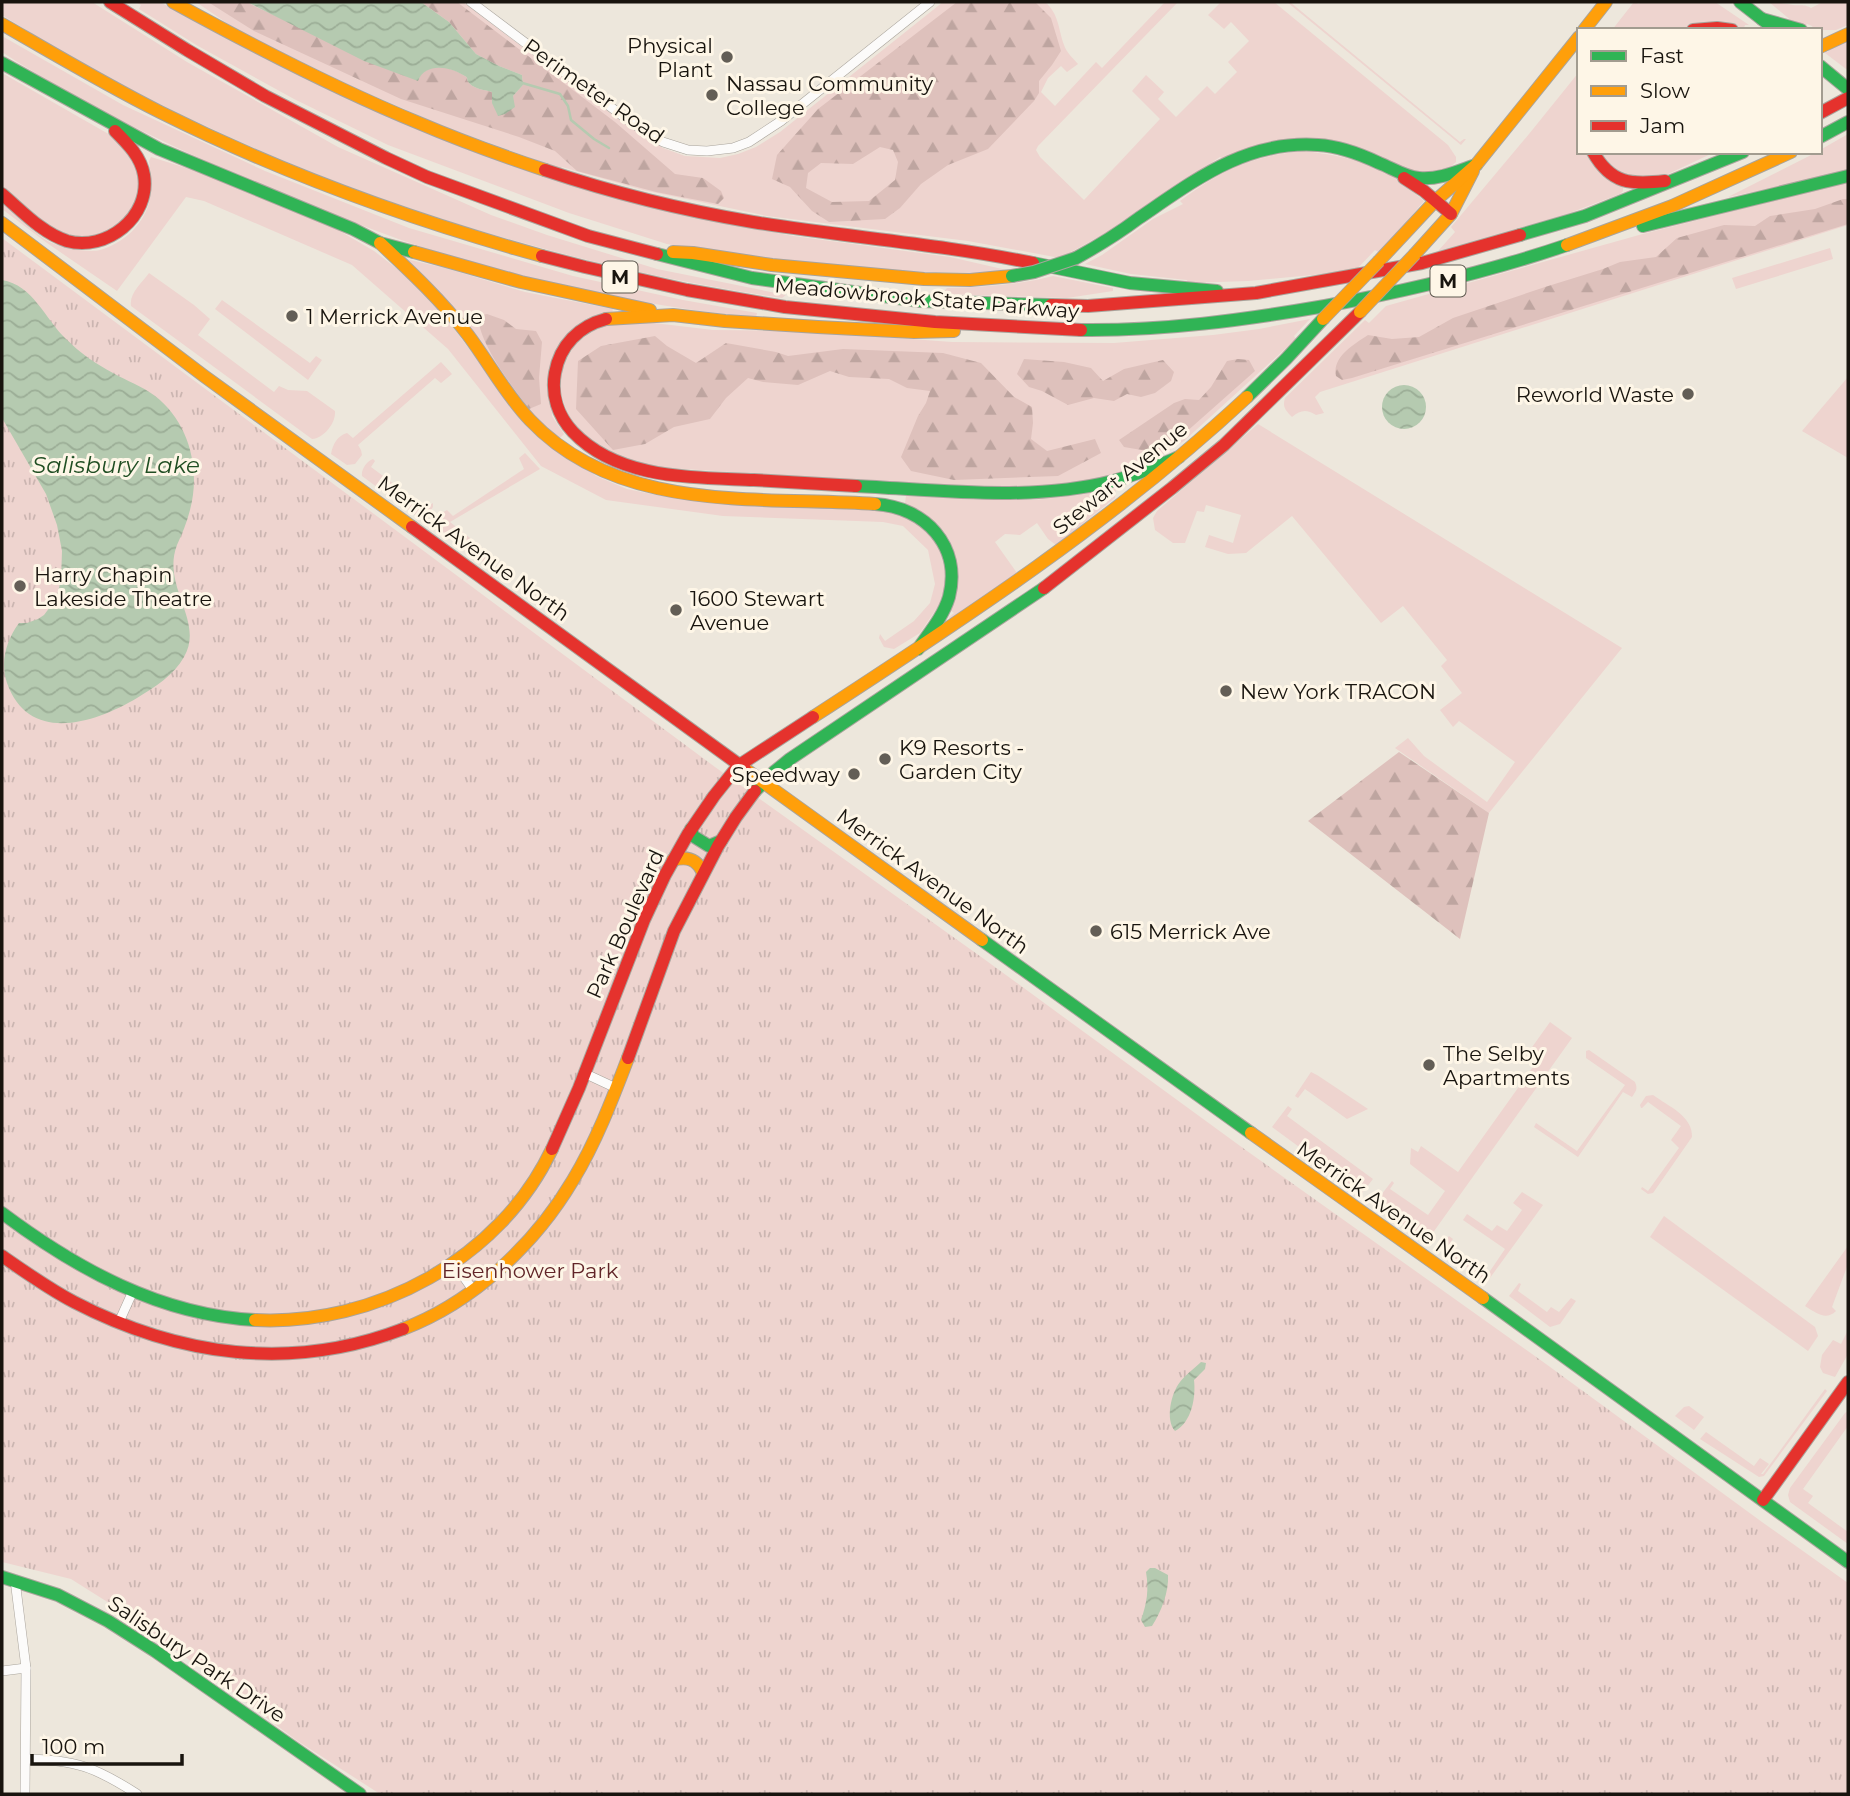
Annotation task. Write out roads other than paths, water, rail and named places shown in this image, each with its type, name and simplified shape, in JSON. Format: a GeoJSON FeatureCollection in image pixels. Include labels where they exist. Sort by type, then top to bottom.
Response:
{"type":"FeatureCollection","features":[{"type":"Feature","properties":{"kind":"main road","name":"Meadowbrook State Parkway"},"geometry":{"type":"LineString","coordinates":[[110,2],[262,94],[361,147],[497,205],[568,230],[693,265],[804,287],[951,303],[1106,306],[1191,301],[1256,294],[1382,274],[1467,253],[1581,219],[1686,178],[1739,154]]}},
{"type":"Feature","properties":{"kind":"main road"},"geometry":{"type":"LineString","coordinates":[[173,2],[329,82],[426,125],[522,163],[631,197],[750,222],[967,251],[1136,284],[1256,294]]}},
{"type":"Feature","properties":{"kind":"main road"},"geometry":{"type":"LineString","coordinates":[[182,2],[198,16]]}},
{"type":"Feature","properties":{"kind":"main road"},"geometry":{"type":"LineString","coordinates":[[1586,28],[1606,2]]}},
{"type":"Feature","properties":{"kind":"main road"},"geometry":{"type":"LineString","coordinates":[[1740,2],[1773,28]]}},
{"type":"Feature","properties":{"kind":"main road"},"geometry":{"type":"LineString","coordinates":[[1762,19],[1794,28]]}},
{"type":"Feature","properties":{"kind":"main road","name":"Meadowbrook State Parkway"},"geometry":{"type":"LineString","coordinates":[[2,24],[107,84],[240,150],[352,196],[458,233],[612,275],[717,296],[849,315],[1008,327],[1091,331],[1214,324],[1356,301],[1425,286],[1499,267],[1606,233],[1710,191],[1787,154]]}},
{"type":"Feature","properties":{"kind":"main road"},"geometry":{"type":"LineString","coordinates":[[1822,33],[1848,28]]}},
{"type":"Feature","properties":{"kind":"main road"},"geometry":{"type":"LineString","coordinates":[[1822,46],[1848,34]]}},
{"type":"Feature","properties":{"kind":"main road","name":"Stewart Avenue"},"geometry":{"type":"LineString","coordinates":[[740,764],[1022,579],[1122,504],[1179,457],[1275,370],[1436,201],[1476,164],[1577,39]]}},
{"type":"Feature","properties":{"kind":"main road"},"geometry":{"type":"LineString","coordinates":[[2,62],[159,149],[341,224],[380,243],[521,282],[677,315],[725,321],[935,333],[1008,327]]}},
{"type":"Feature","properties":{"kind":"main road"},"geometry":{"type":"LineString","coordinates":[[1822,68],[1848,89]]}},
{"type":"Feature","properties":{"kind":"main road"},"geometry":{"type":"LineString","coordinates":[[1822,112],[1848,98]]}},
{"type":"Feature","properties":{"kind":"main road"},"geometry":{"type":"LineString","coordinates":[[2,194],[55,236],[73,242],[108,239],[125,228],[139,210],[143,194],[143,173],[140,161],[127,142],[98,115]]}},
{"type":"Feature","properties":{"kind":"main road"},"geometry":{"type":"LineString","coordinates":[[1822,136],[1848,122]]}},
{"type":"Feature","properties":{"kind":"main road"},"geometry":{"type":"LineString","coordinates":[[639,251],[693,253],[772,265],[923,279],[1012,276],[1045,269],[1076,258],[1218,166],[1252,152],[1289,145],[1318,145],[1359,154],[1410,176],[1422,178],[1436,177],[1476,164]]}},
{"type":"Feature","properties":{"kind":"main road"},"geometry":{"type":"LineString","coordinates":[[1594,154],[1606,171],[1626,182],[1647,183],[1686,178]]}},
{"type":"Feature","properties":{"kind":"main road"},"geometry":{"type":"LineString","coordinates":[[1381,164],[1424,191],[1451,214]]}},
{"type":"Feature","properties":{"kind":"main road","name":"Stewart Avenue"},"geometry":{"type":"LineString","coordinates":[[764,782],[782,766],[1018,607],[1122,527],[1240,430],[1360,312],[1451,214],[1476,164]]}},
{"type":"Feature","properties":{"kind":"main road"},"geometry":{"type":"LineString","coordinates":[[1606,233],[1659,224],[1848,176]]}},
{"type":"Feature","properties":{"kind":"main road","name":"Merrick Avenue North"},"geometry":{"type":"LineString","coordinates":[[2,223],[214,383],[764,782],[1276,1152],[1563,1354],[1848,1562]]}},
{"type":"Feature","properties":{"kind":"main road"},"geometry":{"type":"LineString","coordinates":[[380,243],[445,306],[531,421],[570,454],[599,471],[639,485],[667,491],[710,496],[877,503],[909,511],[922,518],[946,548],[951,573],[946,605],[918,649]]}},
{"type":"Feature","properties":{"kind":"main road"},"geometry":{"type":"LineString","coordinates":[[677,315],[608,318],[590,324],[568,341],[560,353],[555,369],[555,400],[568,428],[587,446],[623,464],[680,477],[1006,493],[1064,489],[1114,480],[1143,473],[1179,457]]}},
{"type":"Feature","properties":{"kind":"main road"},"geometry":{"type":"LineString","coordinates":[[1122,504],[1137,515]]}},
{"type":"Feature","properties":{"kind":"main road"},"geometry":{"type":"LineString","coordinates":[[1122,504],[1122,527]]}},
{"type":"Feature","properties":{"kind":"main road"},"geometry":{"type":"LineString","coordinates":[[1018,607],[1022,579]]}},
{"type":"Feature","properties":{"kind":"main road"},"geometry":{"type":"LineString","coordinates":[[954,625],[979,633]]}},
{"type":"Feature","properties":{"kind":"main road","name":"Park Boulevard"},"geometry":{"type":"LineString","coordinates":[[2,1213],[32,1237],[72,1261],[133,1291],[174,1307],[218,1317],[257,1321],[307,1319],[348,1312],[388,1299],[454,1263],[509,1214],[542,1170],[586,1074],[628,958],[659,887],[708,802],[740,764]]}},
{"type":"Feature","properties":{"kind":"main road"},"geometry":{"type":"LineString","coordinates":[[2,1256],[28,1276],[73,1303],[137,1330],[219,1351],[258,1355],[305,1353],[347,1346],[417,1323],[452,1304],[493,1275],[515,1255],[554,1211],[590,1151],[673,933],[721,841],[764,782]]}},
{"type":"Feature","properties":{"kind":"main road"},"geometry":{"type":"LineString","coordinates":[[691,829],[693,836],[709,846],[721,841]]}},
{"type":"Feature","properties":{"kind":"main road"},"geometry":{"type":"LineString","coordinates":[[673,860],[684,857],[692,859],[699,864],[703,873]]}},
{"type":"Feature","properties":{"kind":"main road"},"geometry":{"type":"LineString","coordinates":[[1763,1500],[1846,1383]]}},
{"type":"Feature","properties":{"kind":"main road","name":"Salisbury Park Drive"},"geometry":{"type":"LineString","coordinates":[[2,1577],[53,1593],[100,1615],[360,1794]]}},
{"type":"Feature","properties":{"kind":"street","name":"Perimeter Road"},"geometry":{"type":"LineString","coordinates":[[471,2],[632,123],[663,142],[688,150],[707,152],[733,148],[749,142],[781,121],[930,2]]}},
{"type":"Feature","properties":{"kind":"street"},"geometry":{"type":"LineString","coordinates":[[586,1074],[616,1088]]}},
{"type":"Feature","properties":{"kind":"street"},"geometry":{"type":"LineString","coordinates":[[454,1263],[473,1290]]}},
{"type":"Feature","properties":{"kind":"street"},"geometry":{"type":"LineString","coordinates":[[119,1322],[133,1291]]}},
{"type":"Feature","properties":{"kind":"street"},"geometry":{"type":"LineString","coordinates":[[15,1580],[26,1668],[25,1794]]}},
{"type":"Feature","properties":{"kind":"street"},"geometry":{"type":"LineString","coordinates":[[2,1671],[26,1668]]}},
{"type":"Feature","properties":{"kind":"street"},"geometry":{"type":"LineString","coordinates":[[26,1759],[58,1760],[82,1765],[106,1775],[137,1794]]}},
{"type":"Feature","properties":{"kind":"water"},"geometry":{"type":"Polygon","coordinates":[[[247,2],[421,2],[449,22],[476,54],[522,75],[523,85],[513,96],[515,107],[498,116],[492,103],[492,92],[472,86],[467,77],[457,72],[444,68],[431,69],[421,75],[418,81],[364,61],[247,2]]]}},
{"type":"Feature","properties":{"kind":"water","name":"Salisbury Lake"},"geometry":{"type":"Polygon","coordinates":[[[2,280],[13,283],[30,296],[58,331],[83,354],[150,392],[167,407],[184,433],[193,463],[190,510],[174,560],[174,575],[190,630],[184,657],[169,675],[144,694],[102,715],[83,721],[47,722],[31,715],[17,702],[5,675],[6,652],[19,623],[38,619],[56,599],[61,580],[62,551],[57,525],[46,494],[2,418],[2,280]]]}},
{"type":"Feature","properties":{"kind":"water"},"geometry":{"type":"Polygon","coordinates":[[[1404,385],[1419,392],[1426,407],[1419,422],[1404,429],[1389,422],[1382,407],[1389,392],[1404,385]]]}},
{"type":"Feature","properties":{"kind":"water"},"geometry":{"type":"Polygon","coordinates":[[[1201,1362],[1206,1363],[1205,1369],[1194,1380],[1192,1408],[1185,1422],[1175,1431],[1170,1420],[1174,1393],[1182,1379],[1201,1362]]]}},
{"type":"Feature","properties":{"kind":"water"},"geometry":{"type":"Polygon","coordinates":[[[1150,1568],[1168,1575],[1168,1581],[1158,1615],[1152,1626],[1145,1627],[1141,1620],[1147,1596],[1146,1572],[1150,1568]]]}},
{"type":"Feature","properties":{"kind":"waterway"},"geometry":{"type":"LineString","coordinates":[[519,82],[560,94],[568,106],[571,120],[609,148]]}},
{"type":"Feature","properties":{"kind":"place","name":"Physical Plant"},"geometry":{"type":"Point","coordinates":[727,57]}},
{"type":"Feature","properties":{"kind":"place","name":"Nassau Community College"},"geometry":{"type":"Point","coordinates":[712,95]}},
{"type":"Feature","properties":{"kind":"place","name":"1 Merrick Avenue"},"geometry":{"type":"Point","coordinates":[292,316]}},
{"type":"Feature","properties":{"kind":"place","name":"Reworld Waste"},"geometry":{"type":"Point","coordinates":[1688,394]}},
{"type":"Feature","properties":{"kind":"place","name":"Harry Chapin Lakeside Theatre"},"geometry":{"type":"Point","coordinates":[20,586]}},
{"type":"Feature","properties":{"kind":"place","name":"1600 Stewart Avenue"},"geometry":{"type":"Point","coordinates":[676,610]}},
{"type":"Feature","properties":{"kind":"place","name":"New York TRACON"},"geometry":{"type":"Point","coordinates":[1226,691]}},
{"type":"Feature","properties":{"kind":"place","name":"K9 Resorts - Garden City"},"geometry":{"type":"Point","coordinates":[885,759]}},
{"type":"Feature","properties":{"kind":"place","name":"Speedway"},"geometry":{"type":"Point","coordinates":[854,774]}},
{"type":"Feature","properties":{"kind":"place","name":"615 Merrick Ave"},"geometry":{"type":"Point","coordinates":[1096,931]}},
{"type":"Feature","properties":{"kind":"place","name":"The Selby Apartments"},"geometry":{"type":"Point","coordinates":[1429,1065]}},
{"type":"Feature","properties":{"kind":"park label","name":"Eisenhower Park"},"geometry":{"type":"Point","coordinates":[530,1270]}}]}
